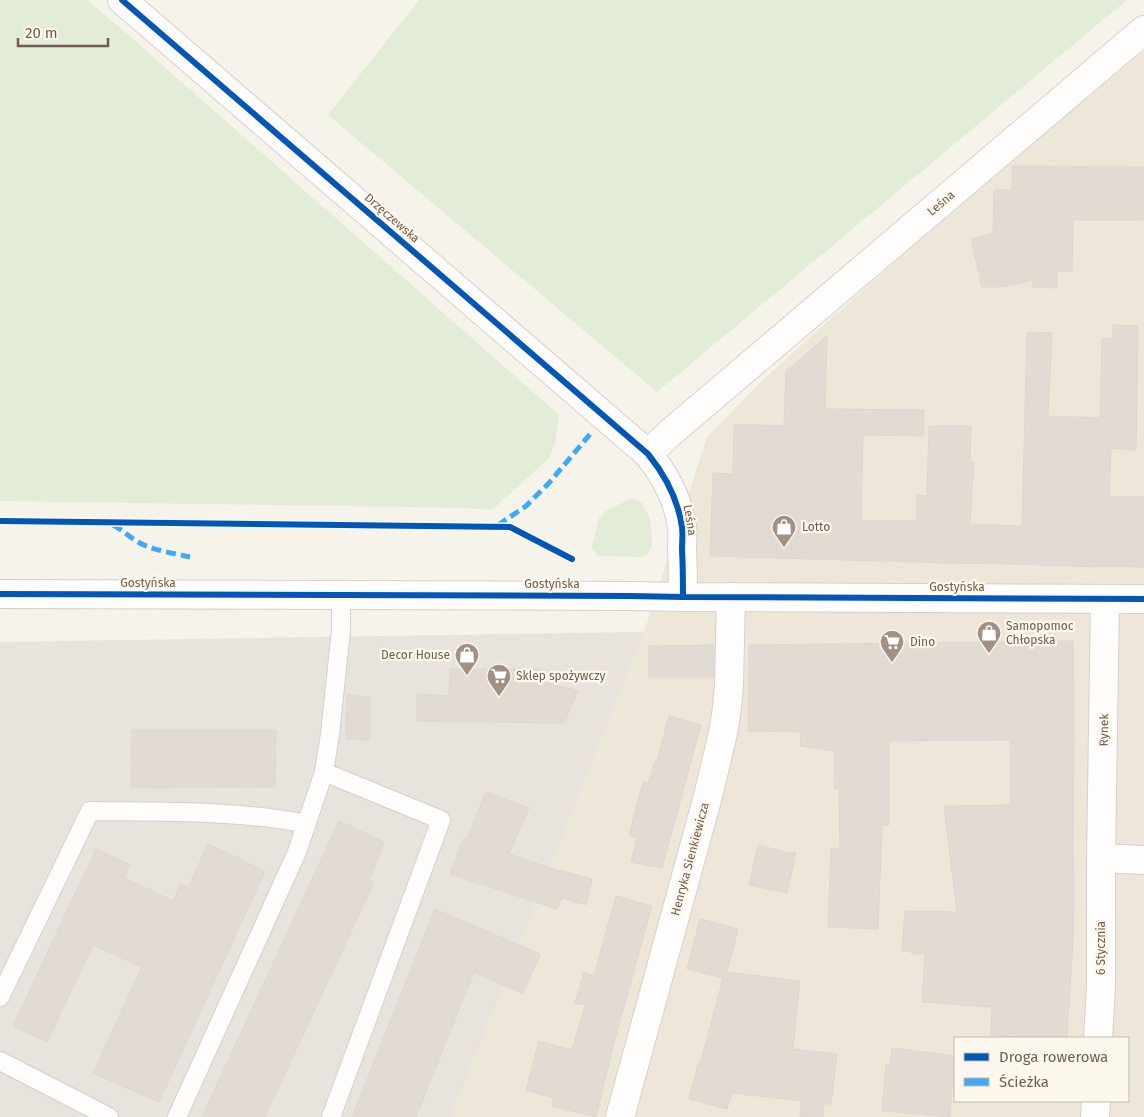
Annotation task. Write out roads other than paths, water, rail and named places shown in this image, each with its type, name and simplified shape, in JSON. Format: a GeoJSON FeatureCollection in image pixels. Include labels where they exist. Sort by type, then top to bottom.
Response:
{"type":"FeatureCollection","features":[{"type":"Feature","properties":{"kind":"street","name":"Drzęczewska"},"geometry":{"type":"LineString","coordinates":[[122,0],[648,454]]}},
{"type":"Feature","properties":{"kind":"street","name":"Leśna"},"geometry":{"type":"LineString","coordinates":[[683,597],[682,529],[680,518],[666,480],[648,454],[670,433],[1144,30]]}},
{"type":"Feature","properties":{"kind":"street","name":"Gostyńska"},"geometry":{"type":"LineString","coordinates":[[0,594],[1105,599]]}},
{"type":"Feature","properties":{"kind":"street","name":"Henryka Sienkiewicza"},"geometry":{"type":"LineString","coordinates":[[620,1117],[708,796],[723,733],[727,708],[731,597]]}},
{"type":"Feature","properties":{"kind":"street"},"geometry":{"type":"LineString","coordinates":[[1105,599],[1144,599]]}},
{"type":"Feature","properties":{"kind":"street","name":"Rynek"},"geometry":{"type":"LineString","coordinates":[[1102,858],[1105,599]]}},
{"type":"Feature","properties":{"kind":"street"},"geometry":{"type":"LineString","coordinates":[[1102,858],[1144,860]]}},
{"type":"Feature","properties":{"kind":"street","name":"6 Stycznia"},"geometry":{"type":"LineString","coordinates":[[1098,1037],[1102,858]]}},
{"type":"Feature","properties":{"kind":"street"},"geometry":{"type":"LineString","coordinates":[[1095,1117],[1096,1102]]}},
{"type":"Feature","properties":{"kind":"lane"},"geometry":{"type":"LineString","coordinates":[[177,1117],[297,852],[324,772],[342,630],[341,595]]}},
{"type":"Feature","properties":{"kind":"lane"},"geometry":{"type":"LineString","coordinates":[[324,772],[441,820],[331,1117]]}},
{"type":"Feature","properties":{"kind":"lane"},"geometry":{"type":"LineString","coordinates":[[1,993],[90,811],[216,814],[280,819],[307,824]]}},
{"type":"Feature","properties":{"kind":"lane"},"geometry":{"type":"LineString","coordinates":[[0,1061],[109,1117]]}},
{"type":"Feature","properties":{"kind":"place","name":"Lotto"},"geometry":{"type":"Point","coordinates":[784,548]}},
{"type":"Feature","properties":{"kind":"place","name":"Samopomoc Chłopska"},"geometry":{"type":"Point","coordinates":[989,654]}},
{"type":"Feature","properties":{"kind":"place","name":"Dino"},"geometry":{"type":"Point","coordinates":[892,663]}},
{"type":"Feature","properties":{"kind":"place","name":"Decor House"},"geometry":{"type":"Point","coordinates":[467,676]}},
{"type":"Feature","properties":{"kind":"place","name":"Sklep spożywczy"},"geometry":{"type":"Point","coordinates":[499,697]}}]}
